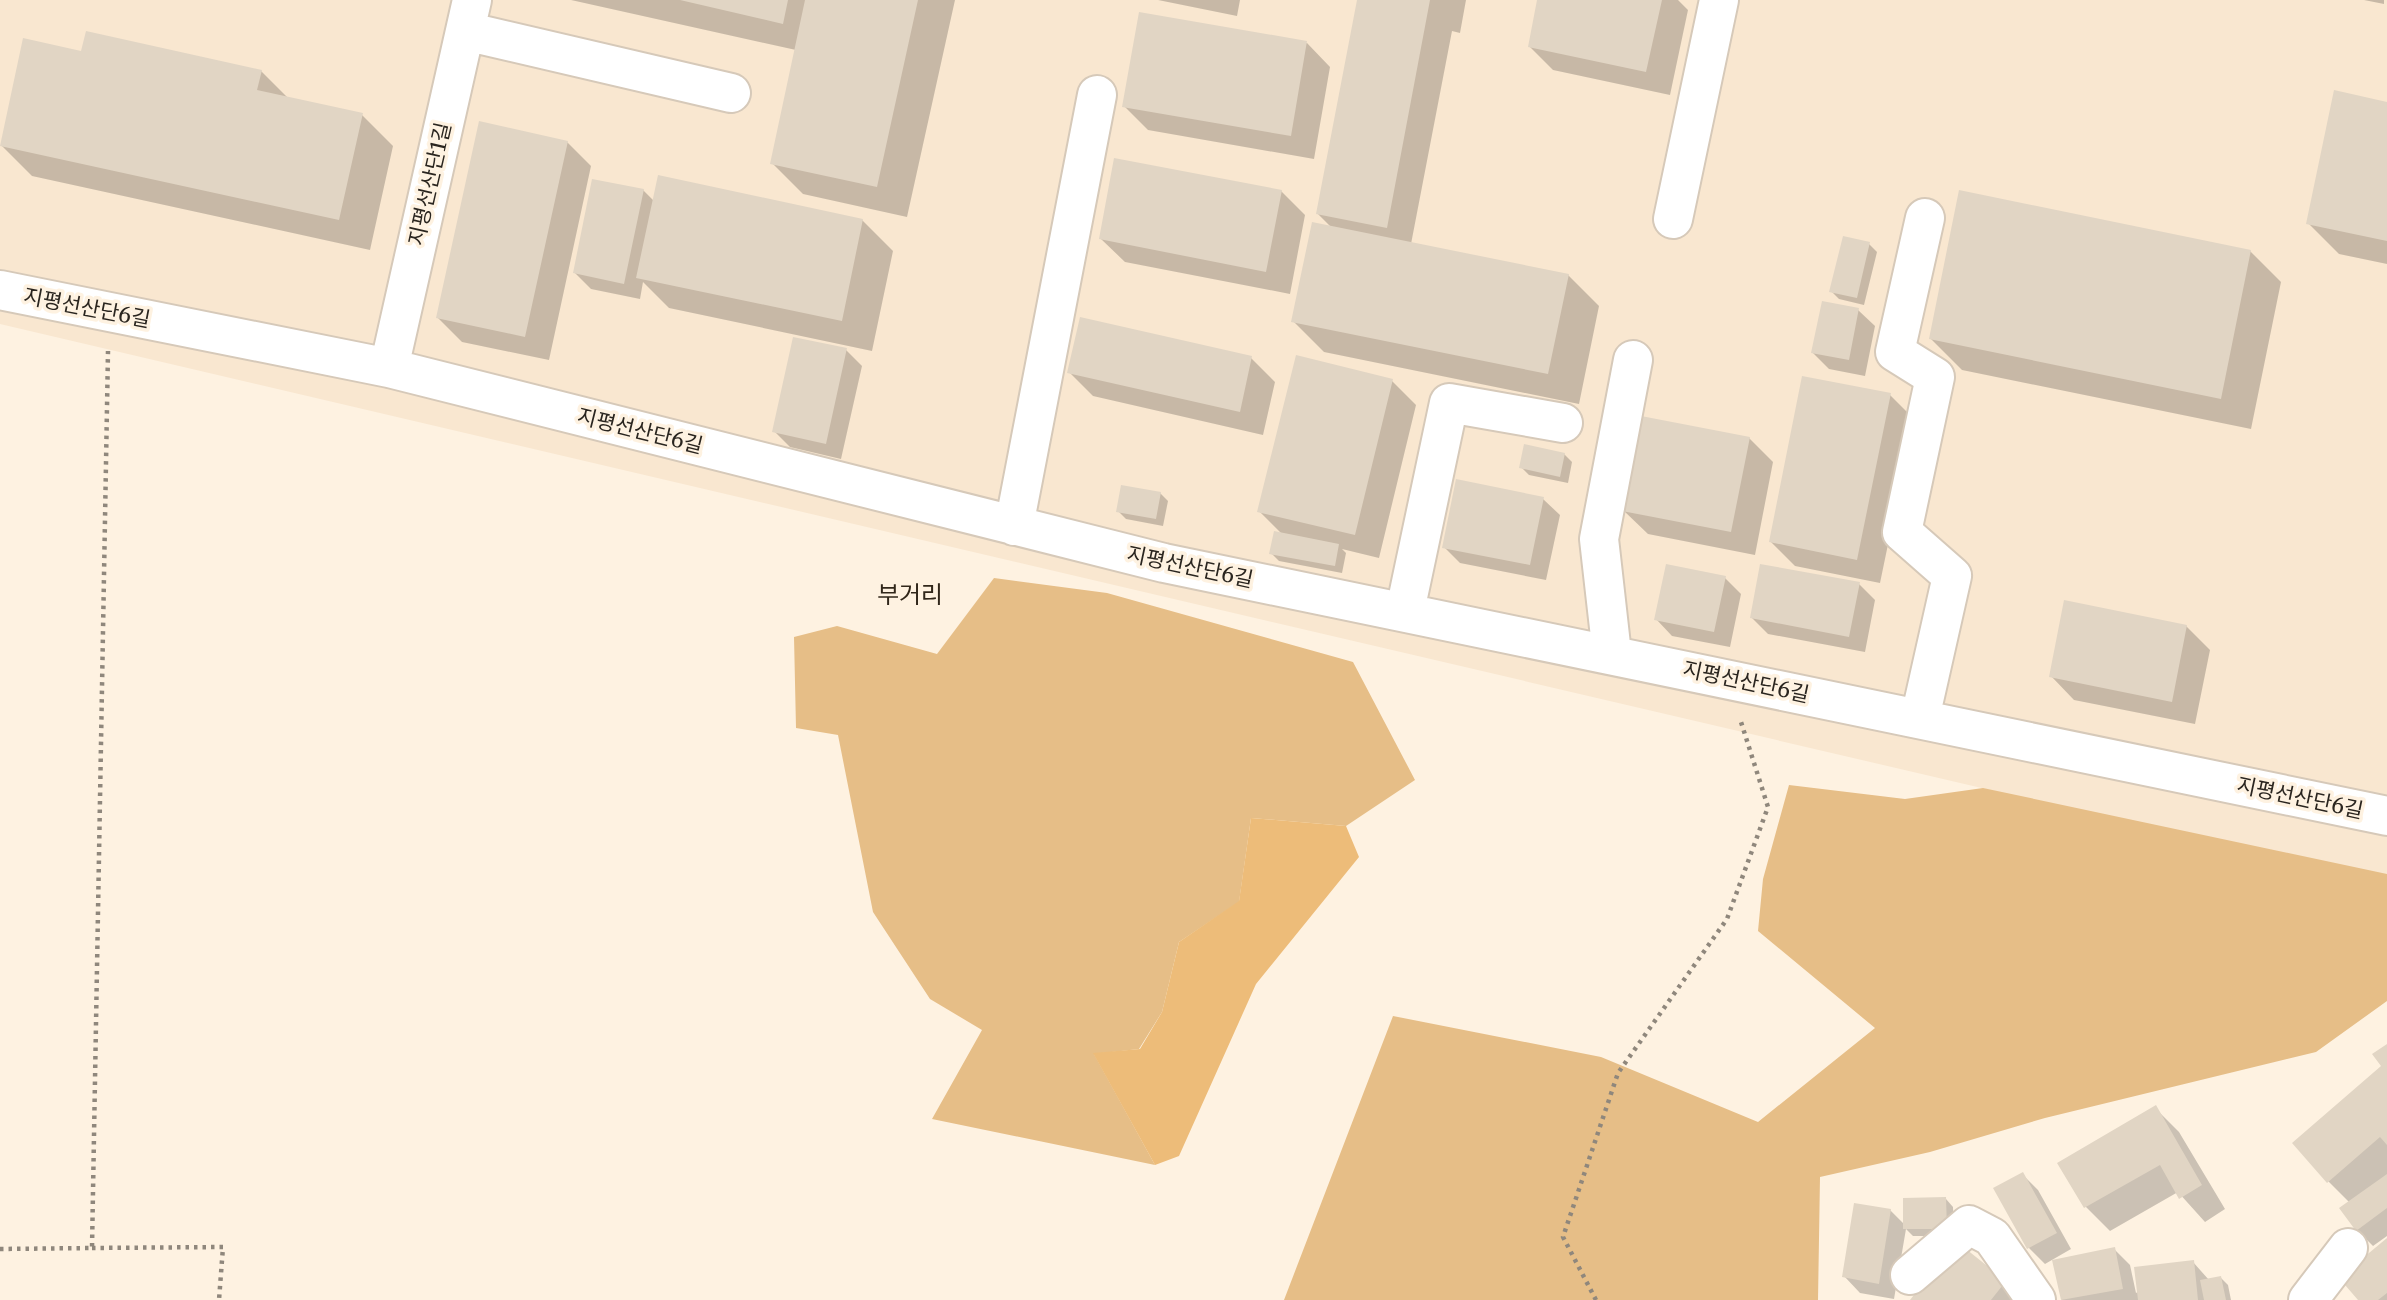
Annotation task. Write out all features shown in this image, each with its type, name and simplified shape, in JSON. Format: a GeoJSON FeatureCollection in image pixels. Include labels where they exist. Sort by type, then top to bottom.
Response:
{"type":"FeatureCollection","features":[{"type":"Feature","properties":{"kind":"street"},"geometry":{"type":"LineString","coordinates":[[1673,219],[1719,0]]}},
{"type":"Feature","properties":{"kind":"street"},"geometry":{"type":"LineString","coordinates":[[468,16],[731,93]]}},
{"type":"Feature","properties":{"kind":"street","name":"지평선산단1길"},"geometry":{"type":"LineString","coordinates":[[388,368],[468,16]]}},
{"type":"Feature","properties":{"kind":"street"},"geometry":{"type":"LineString","coordinates":[[1014,526],[1097,95]]}},
{"type":"Feature","properties":{"kind":"street"},"geometry":{"type":"LineString","coordinates":[[1920,719],[1952,576],[1902,532],[1935,377],[1895,352],[1925,218]]}},
{"type":"Feature","properties":{"kind":"street","name":"지평선산단6길"},"geometry":{"type":"LineString","coordinates":[[0,290],[388,368],[1164,563],[2387,816]]}},
{"type":"Feature","properties":{"kind":"street"},"geometry":{"type":"LineString","coordinates":[[1612,654],[1599,539],[1633,360]]}},
{"type":"Feature","properties":{"kind":"street"},"geometry":{"type":"LineString","coordinates":[[1405,611],[1449,403],[1563,423]]}},
{"type":"Feature","properties":{"kind":"street"},"geometry":{"type":"LineString","coordinates":[[1910,1275],[1969,1225],[1992,1237],[2036,1300]]}},
{"type":"Feature","properties":{"kind":"street"},"geometry":{"type":"LineString","coordinates":[[2308,1300],[2348,1248]]}},
{"type":"Feature","properties":{"kind":"path"},"geometry":{"type":"LineString","coordinates":[[92,1248],[109,312]]}},
{"type":"Feature","properties":{"kind":"path"},"geometry":{"type":"LineString","coordinates":[[1596,1300],[1563,1237],[1618,1073],[1727,919],[1768,807],[1727,678]]}},
{"type":"Feature","properties":{"kind":"path"},"geometry":{"type":"LineString","coordinates":[[0,1249],[223,1247],[219,1300]]}},
{"type":"Feature","properties":{"kind":"shaded area"},"geometry":{"type":"Polygon","coordinates":[[[0,0],[2387,0],[2387,883],[0,324],[0,0]]]}},
{"type":"Feature","properties":{"kind":"shaded area"},"geometry":{"type":"Polygon","coordinates":[[[994,578],[1107,593],[1353,662],[1415,780],[1346,826],[1251,818],[1239,902],[1179,942],[1162,1012],[1139,1049],[1094,1054],[1155,1165],[932,1119],[982,1030],[930,999],[873,912],[838,735],[796,728],[794,637],[837,626],[937,654],[994,578]]]}},
{"type":"Feature","properties":{"kind":"shaded area"},"geometry":{"type":"Polygon","coordinates":[[[1789,785],[1905,799],[1983,788],[2387,874],[2387,1001],[2316,1052],[2045,1118],[1930,1152],[1820,1177],[1818,1300],[1284,1300],[1393,1016],[1601,1057],[1758,1122],[1875,1028],[1758,931],[1763,879],[1789,785]]]}},
{"type":"Feature","properties":{"kind":"shaded area"},"geometry":{"type":"Polygon","coordinates":[[[1251,818],[1346,826],[1359,857],[1256,984],[1179,1156],[1155,1165],[1093,1053],[1140,1049],[1162,1012],[1179,942],[1239,901],[1251,818]]]}},
{"type":"Feature","properties":{"kind":"building"},"geometry":{"type":"Polygon","coordinates":[[[680,0],[788,0],[783,24],[680,0]]]}},
{"type":"Feature","properties":{"kind":"building"},"geometry":{"type":"Polygon","coordinates":[[[805,0],[918,0],[877,187],[770,164],[805,0]]]}},
{"type":"Feature","properties":{"kind":"building"},"geometry":{"type":"Polygon","coordinates":[[[1357,0],[1430,0],[1387,228],[1316,214],[1357,0]]]}},
{"type":"Feature","properties":{"kind":"building"},"geometry":{"type":"Polygon","coordinates":[[[1537,0],[1662,0],[1646,72],[1528,47],[1537,0]]]}},
{"type":"Feature","properties":{"kind":"building"},"geometry":{"type":"Polygon","coordinates":[[[1139,12],[1307,41],[1291,136],[1122,107],[1139,12]]]}},
{"type":"Feature","properties":{"kind":"building"},"geometry":{"type":"Polygon","coordinates":[[[86,31],[262,70],[257,90],[363,113],[339,220],[0,146],[23,38],[81,51],[86,31]]]}},
{"type":"Feature","properties":{"kind":"building"},"geometry":{"type":"Polygon","coordinates":[[[2334,90],[2387,102],[2387,241],[2306,224],[2334,90]]]}},
{"type":"Feature","properties":{"kind":"building"},"geometry":{"type":"Polygon","coordinates":[[[479,121],[568,141],[525,337],[436,318],[479,121]]]}},
{"type":"Feature","properties":{"kind":"building"},"geometry":{"type":"Polygon","coordinates":[[[1114,158],[1282,190],[1266,272],[1099,239],[1114,158]]]}},
{"type":"Feature","properties":{"kind":"building"},"geometry":{"type":"Polygon","coordinates":[[[658,175],[863,219],[842,321],[636,278],[658,175]]]}},
{"type":"Feature","properties":{"kind":"building"},"geometry":{"type":"Polygon","coordinates":[[[592,179],[644,189],[624,284],[573,273],[592,179]]]}},
{"type":"Feature","properties":{"kind":"building"},"geometry":{"type":"Polygon","coordinates":[[[1959,190],[2251,250],[2221,399],[1929,339],[1959,190]]]}},
{"type":"Feature","properties":{"kind":"building"},"geometry":{"type":"Polygon","coordinates":[[[1312,222],[1569,274],[1548,374],[1291,322],[1312,222]]]}},
{"type":"Feature","properties":{"kind":"building"},"geometry":{"type":"Polygon","coordinates":[[[1843,236],[1870,242],[1857,298],[1829,292],[1843,236]]]}},
{"type":"Feature","properties":{"kind":"building"},"geometry":{"type":"Polygon","coordinates":[[[1822,301],[1859,308],[1849,360],[1811,353],[1822,301]]]}},
{"type":"Feature","properties":{"kind":"building"},"geometry":{"type":"Polygon","coordinates":[[[1080,317],[1252,356],[1240,412],[1067,373],[1080,317]]]}},
{"type":"Feature","properties":{"kind":"building"},"geometry":{"type":"Polygon","coordinates":[[[793,337],[847,348],[826,444],[772,432],[793,337]]]}},
{"type":"Feature","properties":{"kind":"building"},"geometry":{"type":"Polygon","coordinates":[[[1296,355],[1393,379],[1355,535],[1257,512],[1296,355]]]}},
{"type":"Feature","properties":{"kind":"building"},"geometry":{"type":"Polygon","coordinates":[[[1802,376],[1891,393],[1857,560],[1769,542],[1802,376]]]}},
{"type":"Feature","properties":{"kind":"building"},"geometry":{"type":"Polygon","coordinates":[[[1641,416],[1750,437],[1731,532],[1622,511],[1641,416]]]}},
{"type":"Feature","properties":{"kind":"building"},"geometry":{"type":"Polygon","coordinates":[[[1524,444],[1565,453],[1560,477],[1519,468],[1524,444]]]}},
{"type":"Feature","properties":{"kind":"building"},"geometry":{"type":"Polygon","coordinates":[[[1456,479],[1544,497],[1530,565],[1442,548],[1456,479]]]}},
{"type":"Feature","properties":{"kind":"building"},"geometry":{"type":"Polygon","coordinates":[[[1121,485],[1161,492],[1156,519],[1116,512],[1121,485]]]}},
{"type":"Feature","properties":{"kind":"building"},"geometry":{"type":"Polygon","coordinates":[[[1274,531],[1339,544],[1335,566],[1269,554],[1274,531]]]}},
{"type":"Feature","properties":{"kind":"building"},"geometry":{"type":"Polygon","coordinates":[[[1666,564],[1726,576],[1714,632],[1654,620],[1666,564]]]}},
{"type":"Feature","properties":{"kind":"building"},"geometry":{"type":"Polygon","coordinates":[[[1760,564],[1860,582],[1849,637],[1750,618],[1760,564]]]}},
{"type":"Feature","properties":{"kind":"building"},"geometry":{"type":"Polygon","coordinates":[[[2064,600],[2187,625],[2172,702],[2049,677],[2064,600]]]}},
{"type":"Feature","properties":{"kind":"building"},"geometry":{"type":"Polygon","coordinates":[[[2387,1044],[2387,1145],[2380,1137],[2327,1183],[2292,1143],[2381,1066],[2372,1054],[2387,1044]]]}},
{"type":"Feature","properties":{"kind":"building"},"geometry":{"type":"Polygon","coordinates":[[[2156,1105],[2202,1185],[2179,1199],[2160,1165],[2084,1208],[2057,1163],[2156,1105]]]}},
{"type":"Feature","properties":{"kind":"building"},"geometry":{"type":"Polygon","coordinates":[[[2023,1172],[2057,1233],[2027,1249],[1993,1188],[2023,1172]]]}},
{"type":"Feature","properties":{"kind":"building"},"geometry":{"type":"Polygon","coordinates":[[[2387,1174],[2387,1208],[2356,1231],[2339,1208],[2387,1174]]]}},
{"type":"Feature","properties":{"kind":"building"},"geometry":{"type":"Polygon","coordinates":[[[1946,1197],[1947,1229],[1903,1229],[1903,1198],[1946,1197]]]}},
{"type":"Feature","properties":{"kind":"building"},"geometry":{"type":"Polygon","coordinates":[[[1854,1203],[1891,1209],[1879,1284],[1842,1277],[1854,1203]]]}},
{"type":"Feature","properties":{"kind":"building"},"geometry":{"type":"Polygon","coordinates":[[[2387,1238],[2387,1293],[2378,1300],[2358,1300],[2339,1278],[2387,1238]]]}},
{"type":"Feature","properties":{"kind":"building"},"geometry":{"type":"Polygon","coordinates":[[[1956,1241],[2006,1281],[1991,1300],[1910,1300],[1956,1241]]]}},
{"type":"Feature","properties":{"kind":"building"},"geometry":{"type":"Polygon","coordinates":[[[2115,1247],[2123,1289],[2061,1300],[2052,1260],[2115,1247]]]}},
{"type":"Feature","properties":{"kind":"building"},"geometry":{"type":"Polygon","coordinates":[[[2194,1260],[2198,1300],[2138,1300],[2134,1267],[2194,1260]]]}},
{"type":"Feature","properties":{"kind":"building"},"geometry":{"type":"Polygon","coordinates":[[[2221,1276],[2226,1300],[2204,1300],[2200,1280],[2221,1276]]]}},
{"type":"Feature","properties":{"kind":"district","name":"부거리"},"geometry":{"type":"Point","coordinates":[910,595]}}]}
